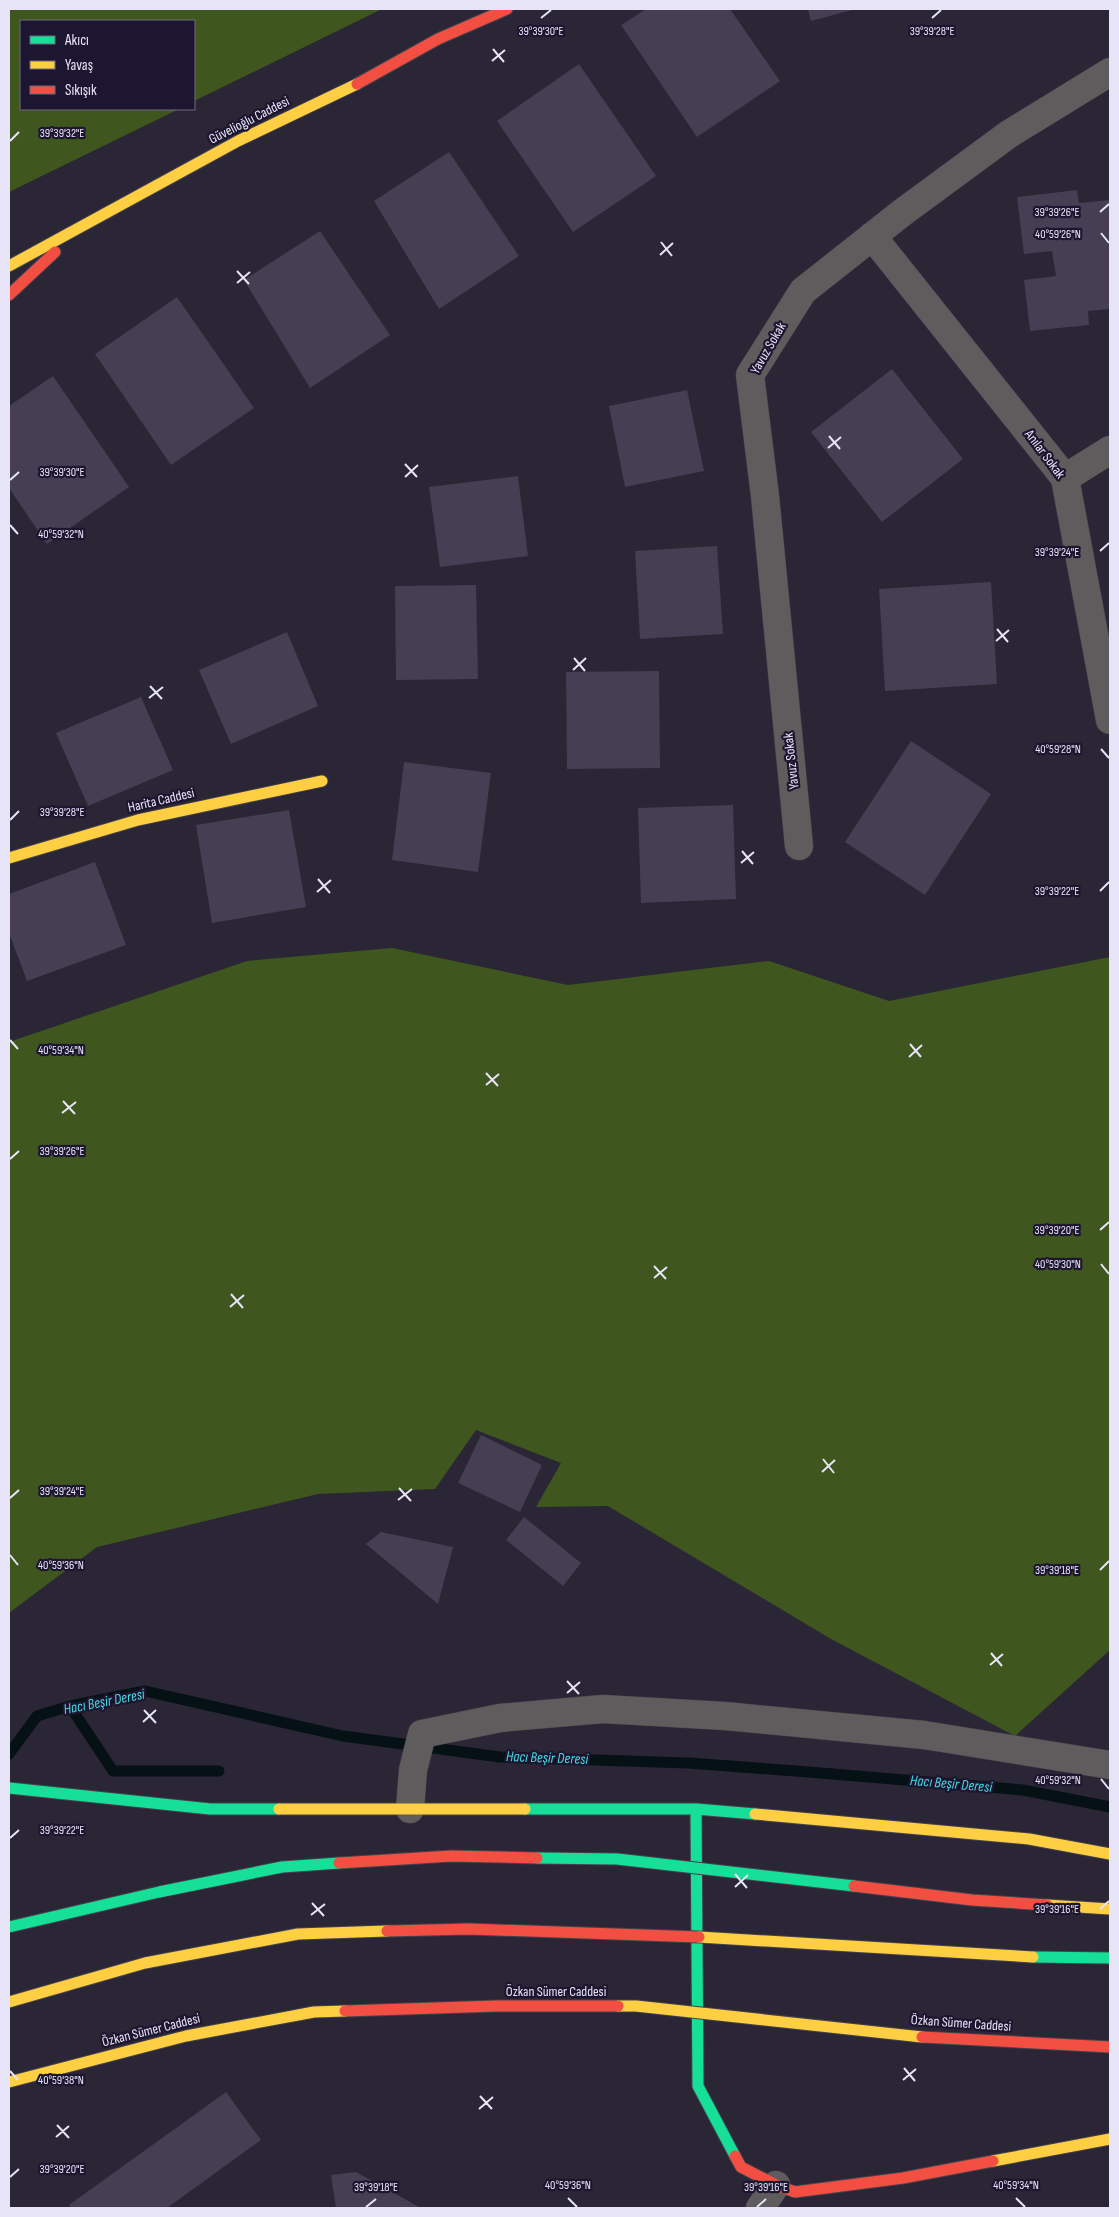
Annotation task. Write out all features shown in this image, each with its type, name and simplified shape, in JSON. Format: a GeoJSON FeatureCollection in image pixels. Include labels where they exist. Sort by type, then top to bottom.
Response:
{"type":"FeatureCollection","features":[{"type":"Feature","properties":{"kind":"main road","name":"Güvelioğlu Caddesi"},"geometry":{"type":"LineString","coordinates":[[9,266],[82,228],[238,141],[346,90],[438,39],[507,9]]}},
{"type":"Feature","properties":{"kind":"main road"},"geometry":{"type":"LineString","coordinates":[[9,295],[82,228]]}},
{"type":"Feature","properties":{"kind":"main road","name":"Harita Caddesi"},"geometry":{"type":"LineString","coordinates":[[9,858],[138,820],[322,781]]}},
{"type":"Feature","properties":{"kind":"main road"},"geometry":{"type":"LineString","coordinates":[[9,1788],[210,1808],[696,1809],[1029,1839],[1110,1854]]}},
{"type":"Feature","properties":{"kind":"main road"},"geometry":{"type":"LineString","coordinates":[[696,1809],[698,2086],[741,2167],[776,2185],[795,2192],[903,2178],[1110,2139]]}},
{"type":"Feature","properties":{"kind":"main road"},"geometry":{"type":"LineString","coordinates":[[9,1927],[159,1892],[282,1867],[451,1856],[617,1859],[972,1900],[1110,1909]]}},
{"type":"Feature","properties":{"kind":"main road"},"geometry":{"type":"LineString","coordinates":[[9,2002],[145,1963],[298,1934],[469,1929],[737,1938],[1010,1957],[1110,1958]]}},
{"type":"Feature","properties":{"kind":"main road","name":"Özkan Sümer Caddesi"},"geometry":{"type":"LineString","coordinates":[[9,2082],[186,2036],[314,2012],[486,2006],[636,2006],[935,2038],[1110,2047]]}},
{"type":"Feature","properties":{"kind":"street","name":"Yavuz Sokak"},"geometry":{"type":"LineString","coordinates":[[799,846],[765,496],[750,375],[802,290],[1009,134],[1110,72]]}},
{"type":"Feature","properties":{"kind":"street","name":"Anılar Sokak"},"geometry":{"type":"LineString","coordinates":[[872,236],[1065,478],[1110,720]]}},
{"type":"Feature","properties":{"kind":"street"},"geometry":{"type":"LineString","coordinates":[[1065,478],[1110,450]]}},
{"type":"Feature","properties":{"kind":"street"},"geometry":{"type":"LineString","coordinates":[[410,1809],[413,1770],[422,1734],[500,1718],[603,1709],[726,1716],[924,1736],[1110,1765]]}},
{"type":"Feature","properties":{"kind":"street"},"geometry":{"type":"LineString","coordinates":[[760,2208],[776,2185]]}},
{"type":"Feature","properties":{"kind":"green space"},"geometry":{"type":"Polygon","coordinates":[[[9,9],[382,9],[195,101],[195,20],[20,20],[20,110],[177,110],[9,192],[9,9]]]}},
{"type":"Feature","properties":{"kind":"green space"},"geometry":{"type":"Polygon","coordinates":[[[392,948],[568,985],[769,961],[889,1001],[1110,957],[1110,1650],[1015,1736],[831,1639],[608,1506],[536,1507],[561,1463],[476,1430],[435,1489],[318,1494],[97,1547],[9,1613],[9,1042],[247,961],[392,948]]]}},
{"type":"Feature","properties":{"kind":"building"},"geometry":{"type":"Polygon","coordinates":[[[646,9],[730,9],[780,81],[697,137],[621,25],[646,9]]]}},
{"type":"Feature","properties":{"kind":"building"},"geometry":{"type":"Polygon","coordinates":[[[808,9],[856,9],[811,21],[808,9]]]}},
{"type":"Feature","properties":{"kind":"building"},"geometry":{"type":"Polygon","coordinates":[[[579,64],[656,176],[573,232],[497,121],[579,64]]]}},
{"type":"Feature","properties":{"kind":"building"},"geometry":{"type":"Polygon","coordinates":[[[449,152],[519,256],[439,309],[374,201],[449,152]]]}},
{"type":"Feature","properties":{"kind":"building"},"geometry":{"type":"Polygon","coordinates":[[[1077,190],[1079,203],[1110,200],[1110,309],[1088,311],[1089,325],[1030,331],[1024,280],[1056,276],[1052,251],[1024,254],[1017,197],[1077,190]]]}},
{"type":"Feature","properties":{"kind":"building"},"geometry":{"type":"Polygon","coordinates":[[[320,231],[390,335],[310,388],[244,280],[320,231]]]}},
{"type":"Feature","properties":{"kind":"building"},"geometry":{"type":"Polygon","coordinates":[[[177,297],[254,408],[171,465],[95,354],[177,297]]]}},
{"type":"Feature","properties":{"kind":"building"},"geometry":{"type":"Polygon","coordinates":[[[892,369],[963,459],[882,522],[811,432],[892,369]]]}},
{"type":"Feature","properties":{"kind":"building"},"geometry":{"type":"Polygon","coordinates":[[[53,376],[129,487],[47,544],[9,488],[9,406],[53,376]]]}},
{"type":"Feature","properties":{"kind":"building"},"geometry":{"type":"Polygon","coordinates":[[[687,390],[704,471],[625,487],[609,406],[687,390]]]}},
{"type":"Feature","properties":{"kind":"building"},"geometry":{"type":"Polygon","coordinates":[[[518,476],[528,556],[440,567],[429,487],[518,476]]]}},
{"type":"Feature","properties":{"kind":"building"},"geometry":{"type":"Polygon","coordinates":[[[717,546],[723,634],[640,639],[635,551],[717,546]]]}},
{"type":"Feature","properties":{"kind":"building"},"geometry":{"type":"Polygon","coordinates":[[[991,582],[997,684],[885,691],[879,589],[991,582]]]}},
{"type":"Feature","properties":{"kind":"building"},"geometry":{"type":"Polygon","coordinates":[[[476,585],[478,679],[396,680],[395,586],[476,585]]]}},
{"type":"Feature","properties":{"kind":"building"},"geometry":{"type":"Polygon","coordinates":[[[287,632],[318,706],[231,744],[199,670],[287,632]]]}},
{"type":"Feature","properties":{"kind":"building"},"geometry":{"type":"Polygon","coordinates":[[[659,671],[660,768],[567,769],[566,672],[659,671]]]}},
{"type":"Feature","properties":{"kind":"building"},"geometry":{"type":"Polygon","coordinates":[[[141,697],[173,770],[88,806],[56,733],[141,697]]]}},
{"type":"Feature","properties":{"kind":"building"},"geometry":{"type":"Polygon","coordinates":[[[911,741],[991,794],[925,895],[845,842],[911,741]]]}},
{"type":"Feature","properties":{"kind":"building"},"geometry":{"type":"Polygon","coordinates":[[[404,762],[491,773],[478,872],[392,860],[404,762]]]}},
{"type":"Feature","properties":{"kind":"building"},"geometry":{"type":"Polygon","coordinates":[[[733,805],[736,899],[641,903],[638,808],[733,805]]]}},
{"type":"Feature","properties":{"kind":"building"},"geometry":{"type":"Polygon","coordinates":[[[289,810],[306,907],[212,923],[196,825],[289,810]]]}},
{"type":"Feature","properties":{"kind":"building"},"geometry":{"type":"Polygon","coordinates":[[[95,862],[126,945],[27,981],[9,933],[9,894],[95,862]]]}},
{"type":"Feature","properties":{"kind":"building"},"geometry":{"type":"Polygon","coordinates":[[[481,1435],[542,1465],[520,1512],[458,1483],[481,1435]]]}},
{"type":"Feature","properties":{"kind":"building"},"geometry":{"type":"Polygon","coordinates":[[[524,1517],[581,1563],[563,1586],[506,1540],[524,1517]]]}},
{"type":"Feature","properties":{"kind":"building"},"geometry":{"type":"Polygon","coordinates":[[[381,1532],[453,1547],[438,1604],[366,1544],[381,1532]]]}},
{"type":"Feature","properties":{"kind":"building"},"geometry":{"type":"Polygon","coordinates":[[[226,2092],[261,2140],[167,2208],[72,2208],[69,2205],[226,2092]]]}},
{"type":"Feature","properties":{"kind":"building"},"geometry":{"type":"Polygon","coordinates":[[[356,2172],[421,2208],[336,2208],[331,2175],[356,2172]]]}},
{"type":"Feature","properties":{"kind":"waterway","name":"Hacı Beşir Deresi"},"geometry":{"type":"LineString","coordinates":[[9,1754],[37,1716],[70,1706],[145,1691],[343,1736],[500,1757],[689,1763],[809,1772],[1023,1790],[1110,1807]]}},
{"type":"Feature","properties":{"kind":"waterway"},"geometry":{"type":"LineString","coordinates":[[70,1706],[113,1771],[219,1771]]}},
{"type":"Feature","properties":{"kind":"traffic: fast"},"geometry":{"type":"LineString","coordinates":[[9,1788],[210,1809],[279,1809]]}},
{"type":"Feature","properties":{"kind":"traffic: fast"},"geometry":{"type":"LineString","coordinates":[[525,1809],[696,1809],[755,1814]]}},
{"type":"Feature","properties":{"kind":"traffic: fast"},"geometry":{"type":"LineString","coordinates":[[696,1809],[698,2086],[735,2156]]}},
{"type":"Feature","properties":{"kind":"traffic: fast"},"geometry":{"type":"LineString","coordinates":[[537,1858],[617,1859],[854,1886]]}},
{"type":"Feature","properties":{"kind":"traffic: fast"},"geometry":{"type":"LineString","coordinates":[[9,1927],[159,1892],[282,1867],[339,1863]]}},
{"type":"Feature","properties":{"kind":"traffic: fast"},"geometry":{"type":"LineString","coordinates":[[1033,1957],[1110,1958]]}},
{"type":"Feature","properties":{"kind":"traffic: slow"},"geometry":{"type":"LineString","coordinates":[[9,266],[238,141],[357,84]]}},
{"type":"Feature","properties":{"kind":"traffic: slow"},"geometry":{"type":"LineString","coordinates":[[9,858],[138,820],[322,781]]}},
{"type":"Feature","properties":{"kind":"traffic: slow"},"geometry":{"type":"LineString","coordinates":[[279,1809],[525,1809]]}},
{"type":"Feature","properties":{"kind":"traffic: slow"},"geometry":{"type":"LineString","coordinates":[[755,1814],[1029,1839],[1110,1854]]}},
{"type":"Feature","properties":{"kind":"traffic: slow"},"geometry":{"type":"LineString","coordinates":[[1047,1905],[1110,1909]]}},
{"type":"Feature","properties":{"kind":"traffic: slow"},"geometry":{"type":"LineString","coordinates":[[9,2002],[145,1963],[298,1934],[387,1931]]}},
{"type":"Feature","properties":{"kind":"traffic: slow"},"geometry":{"type":"LineString","coordinates":[[699,1937],[1033,1957]]}},
{"type":"Feature","properties":{"kind":"traffic: slow"},"geometry":{"type":"LineString","coordinates":[[618,2006],[636,2006],[922,2037]]}},
{"type":"Feature","properties":{"kind":"traffic: slow"},"geometry":{"type":"LineString","coordinates":[[9,2082],[186,2036],[314,2012],[345,2011]]}},
{"type":"Feature","properties":{"kind":"traffic: slow"},"geometry":{"type":"LineString","coordinates":[[993,2161],[1110,2139]]}},
{"type":"Feature","properties":{"kind":"traffic: jam"},"geometry":{"type":"LineString","coordinates":[[357,84],[438,39],[507,9]]}},
{"type":"Feature","properties":{"kind":"traffic: jam"},"geometry":{"type":"LineString","coordinates":[[9,295],[55,252]]}},
{"type":"Feature","properties":{"kind":"traffic: jam"},"geometry":{"type":"LineString","coordinates":[[339,1863],[451,1856],[537,1858]]}},
{"type":"Feature","properties":{"kind":"traffic: jam"},"geometry":{"type":"LineString","coordinates":[[854,1886],[972,1900],[1047,1905]]}},
{"type":"Feature","properties":{"kind":"traffic: jam"},"geometry":{"type":"LineString","coordinates":[[387,1931],[469,1929],[699,1937]]}},
{"type":"Feature","properties":{"kind":"traffic: jam"},"geometry":{"type":"LineString","coordinates":[[345,2011],[496,2006],[618,2006]]}},
{"type":"Feature","properties":{"kind":"traffic: jam"},"geometry":{"type":"LineString","coordinates":[[922,2037],[1110,2047]]}},
{"type":"Feature","properties":{"kind":"traffic: jam"},"geometry":{"type":"LineString","coordinates":[[735,2156],[741,2167],[776,2185],[795,2192],[903,2178],[993,2161]]}}]}
